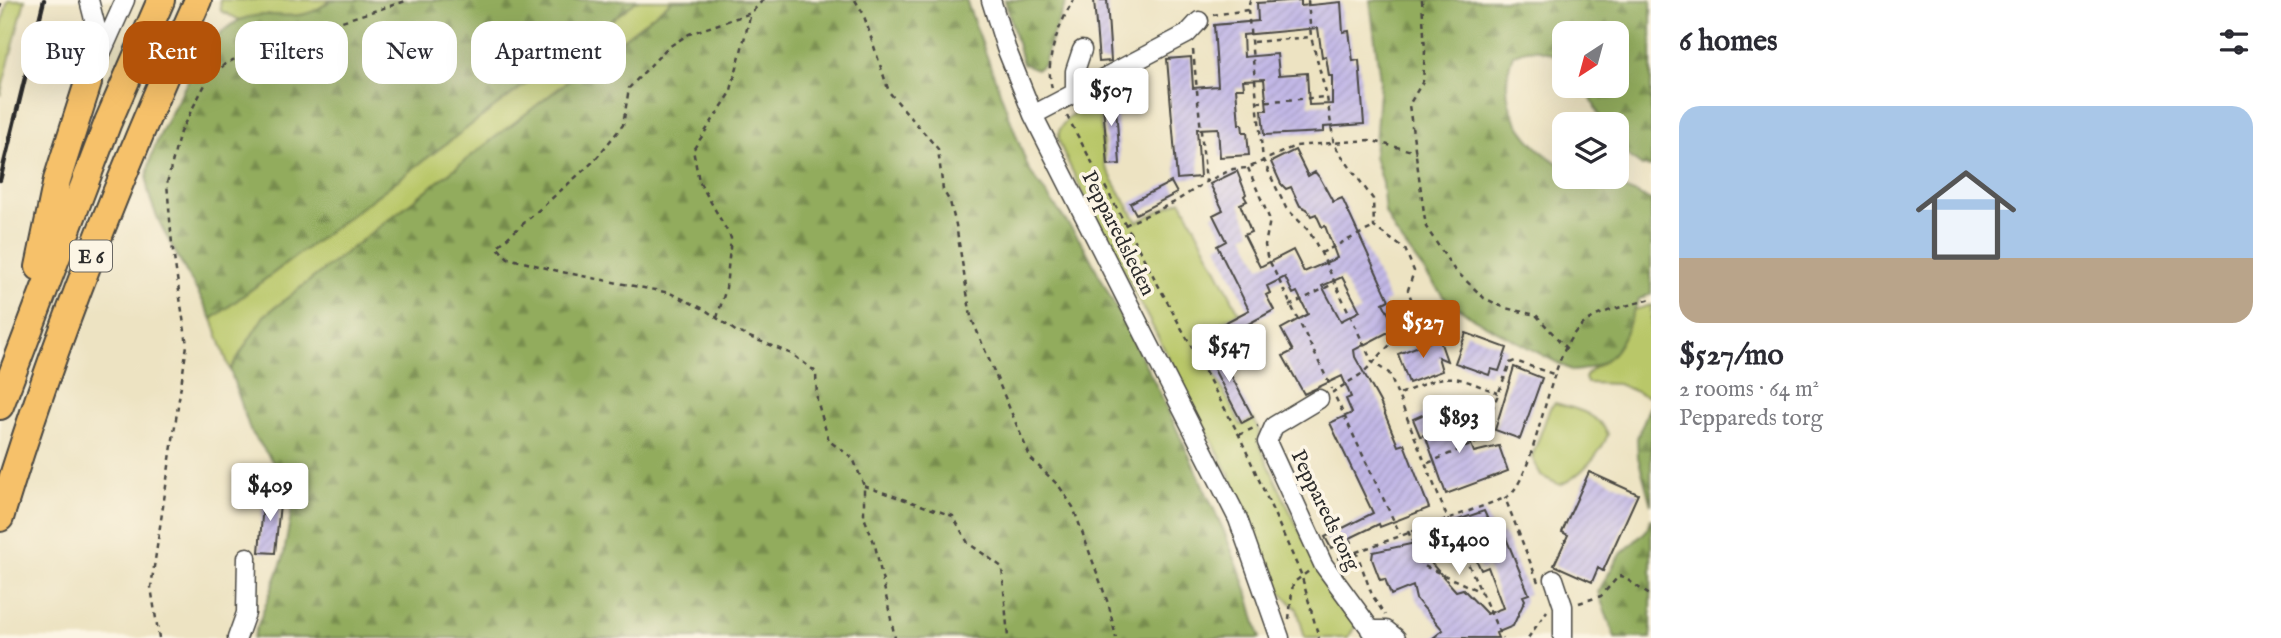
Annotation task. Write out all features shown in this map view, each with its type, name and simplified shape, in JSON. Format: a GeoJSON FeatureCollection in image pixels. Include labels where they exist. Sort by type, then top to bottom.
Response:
{"type":"FeatureCollection","features":[{"type":"Feature","properties":{"kind":"highway","name":"E 6"},"geometry":{"type":"LineString","coordinates":[[0,406],[108,122],[161,0]]}},
{"type":"Feature","properties":{"kind":"highway","name":"E 6"},"geometry":{"type":"LineString","coordinates":[[0,518],[89,259],[139,134],[198,0]]}},
{"type":"Feature","properties":{"kind":"highway"},"geometry":{"type":"LineString","coordinates":[[24,341],[57,180],[88,84]]}},
{"type":"Feature","properties":{"kind":"street"},"geometry":{"type":"LineString","coordinates":[[89,0],[94,21]]}},
{"type":"Feature","properties":{"kind":"street"},"geometry":{"type":"LineString","coordinates":[[109,35],[125,0]]}},
{"type":"Feature","properties":{"kind":"street","name":"Pepparedsleden"},"geometry":{"type":"LineString","coordinates":[[991,0],[1006,48],[1033,115],[1232,507],[1263,584],[1280,638]]}},
{"type":"Feature","properties":{"kind":"street"},"geometry":{"type":"LineString","coordinates":[[1033,115],[1193,27]]}},
{"type":"Feature","properties":{"kind":"street"},"geometry":{"type":"LineString","coordinates":[[1075,92],[1075,71],[1082,50]]}},
{"type":"Feature","properties":{"kind":"street","name":"Peppareds torg"},"geometry":{"type":"LineString","coordinates":[[1326,396],[1274,426],[1267,442],[1323,564],[1370,635],[1386,629],[1395,638]]}},
{"type":"Feature","properties":{"kind":"street"},"geometry":{"type":"LineString","coordinates":[[237,638],[246,613],[247,557]]}},
{"type":"Feature","properties":{"kind":"street"},"geometry":{"type":"LineString","coordinates":[[1546,581],[1563,606],[1563,638]]}},
{"type":"Feature","properties":{"kind":"path"},"geometry":{"type":"LineString","coordinates":[[0,8],[2,0]]}},
{"type":"Feature","properties":{"kind":"path"},"geometry":{"type":"LineString","coordinates":[[159,638],[151,586],[187,345],[172,244],[167,183],[180,132],[207,81],[225,64],[260,47],[409,0]]}},
{"type":"Feature","properties":{"kind":"path"},"geometry":{"type":"LineString","coordinates":[[717,318],[726,288],[731,238],[699,181],[693,150],[730,94],[751,13],[763,0]]}},
{"type":"Feature","properties":{"kind":"path"},"geometry":{"type":"LineString","coordinates":[[855,0],[863,13],[889,92],[912,115],[938,149],[943,191],[950,202],[956,225],[971,317],[1031,459],[1059,486],[1073,507],[1109,606],[1116,638]]}},
{"type":"Feature","properties":{"kind":"path"},"geometry":{"type":"LineString","coordinates":[[1073,0],[1055,41],[1050,65],[1051,86],[1240,435],[1301,574],[1319,638]]}},
{"type":"Feature","properties":{"kind":"path"},"geometry":{"type":"LineString","coordinates":[[1250,0],[1248,10],[1263,160],[1286,208],[1309,231],[1321,253],[1373,362],[1389,373],[1447,517],[1502,638]]}},
{"type":"Feature","properties":{"kind":"path"},"geometry":{"type":"LineString","coordinates":[[1308,0],[1311,37],[1327,97],[1333,142],[1339,156],[1373,199],[1374,227]]}},
{"type":"Feature","properties":{"kind":"path"},"geometry":{"type":"LineString","coordinates":[[1422,0],[1425,51],[1423,81],[1409,106],[1426,227],[1453,268],[1484,298],[1536,315],[1567,349]]}},
{"type":"Feature","properties":{"kind":"path"},"geometry":{"type":"LineString","coordinates":[[1206,182],[1193,27],[1209,16],[1248,10]]}},
{"type":"Feature","properties":{"kind":"path"},"geometry":{"type":"LineString","coordinates":[[751,13],[689,34],[667,48],[629,88],[623,125],[594,161],[497,247],[508,258],[562,272],[670,293],[737,332],[792,354],[816,372],[817,400],[829,441],[853,458],[864,486],[864,517],[875,545],[895,638]]}},
{"type":"Feature","properties":{"kind":"path"},"geometry":{"type":"LineString","coordinates":[[1253,42],[1311,37]]}},
{"type":"Feature","properties":{"kind":"path"},"geometry":{"type":"LineString","coordinates":[[1257,102],[1327,97]]}},
{"type":"Feature","properties":{"kind":"path"},"geometry":{"type":"LineString","coordinates":[[1125,225],[1173,203],[1233,169],[1248,168],[1295,146],[1382,141],[1416,152]]}},
{"type":"Feature","properties":{"kind":"path"},"geometry":{"type":"LineString","coordinates":[[1248,168],[1270,220],[1265,245],[1267,256],[1326,396],[1400,534]]}},
{"type":"Feature","properties":{"kind":"path"},"geometry":{"type":"LineString","coordinates":[[1321,253],[1374,227]]}},
{"type":"Feature","properties":{"kind":"path"},"geometry":{"type":"LineString","coordinates":[[1326,396],[1373,362],[1416,316],[1408,290],[1414,271],[1405,249],[1374,227]]}},
{"type":"Feature","properties":{"kind":"path"},"geometry":{"type":"LineString","coordinates":[[1289,306],[1335,283]]}},
{"type":"Feature","properties":{"kind":"path"},"geometry":{"type":"LineString","coordinates":[[1289,619],[1293,583],[1301,574],[1408,531],[1512,495],[1521,478],[1556,375],[1577,329],[1601,314],[1651,299]]}},
{"type":"Feature","properties":{"kind":"path"},"geometry":{"type":"LineString","coordinates":[[1427,464],[1480,441],[1510,363],[1515,361],[1556,375]]}},
{"type":"Feature","properties":{"kind":"path"},"geometry":{"type":"LineString","coordinates":[[1399,394],[1440,377],[1452,375],[1498,393]]}},
{"type":"Feature","properties":{"kind":"path"},"geometry":{"type":"LineString","coordinates":[[864,486],[953,516],[968,542],[1002,567],[1008,638]]}},
{"type":"Feature","properties":{"kind":"path"},"geometry":{"type":"LineString","coordinates":[[1505,498],[1546,581]]}},
{"type":"Feature","properties":{"kind":"path"},"geometry":{"type":"LineString","coordinates":[[1408,531],[1422,565],[1483,593]]}},
{"type":"Feature","properties":{"kind":"path"},"geometry":{"type":"LineString","coordinates":[[1356,551],[1372,595],[1389,619]]}},
{"type":"Feature","properties":{"kind":"path"},"geometry":{"type":"LineString","coordinates":[[1528,638],[1549,607],[1601,596],[1618,577],[1622,576],[1651,596]]}},
{"type":"Feature","properties":{"kind":"green space"},"geometry":{"type":"Polygon","coordinates":[[[8,0],[25,0],[0,96],[0,31],[8,0]]]}},
{"type":"Feature","properties":{"kind":"green space"},"geometry":{"type":"Polygon","coordinates":[[[220,0],[331,0],[307,16],[240,20],[221,11],[220,0]]]}},
{"type":"Feature","properties":{"kind":"green space"},"geometry":{"type":"Polygon","coordinates":[[[331,0],[638,0],[610,21],[471,21],[471,84],[526,84],[212,319],[154,210],[147,179],[156,144],[186,84],[221,84],[221,33],[235,22],[235,84],[348,84],[348,21],[238,21],[252,16],[296,15],[319,9],[331,0]]]}},
{"type":"Feature","properties":{"kind":"green space"},"geometry":{"type":"Polygon","coordinates":[[[638,0],[673,0],[626,36],[626,21],[610,21],[638,0]]]}},
{"type":"Feature","properties":{"kind":"green space"},"geometry":{"type":"Polygon","coordinates":[[[673,0],[966,0],[1029,170],[1084,246],[1159,391],[1223,529],[1246,587],[1260,638],[253,638],[283,559],[292,509],[283,476],[250,430],[230,370],[264,316],[564,84],[626,84],[626,36],[673,0]]]}},
{"type":"Feature","properties":{"kind":"green space"},"geometry":{"type":"Polygon","coordinates":[[[1005,0],[1067,0],[1044,64],[1037,69],[1023,64],[1005,0]]]}},
{"type":"Feature","properties":{"kind":"green space"},"geometry":{"type":"Polygon","coordinates":[[[1370,0],[1651,0],[1651,167],[1642,166],[1629,156],[1629,112],[1597,112],[1591,98],[1629,98],[1629,21],[1552,21],[1552,54],[1533,50],[1520,52],[1513,55],[1508,73],[1507,89],[1516,120],[1536,146],[1552,159],[1552,189],[1624,189],[1651,200],[1651,294],[1639,299],[1624,336],[1611,356],[1589,368],[1573,371],[1474,319],[1443,296],[1395,232],[1385,212],[1382,183],[1374,157],[1380,80],[1370,0]]]}},
{"type":"Feature","properties":{"kind":"green space"},"geometry":{"type":"Polygon","coordinates":[[[526,84],[564,84],[264,316],[230,370],[212,319],[526,84]]]}},
{"type":"Feature","properties":{"kind":"green space"},"geometry":{"type":"Polygon","coordinates":[[[1098,95],[1105,166],[1137,222],[1181,200],[1239,312],[1209,329],[1215,342],[1202,350],[1241,425],[1254,419],[1259,431],[1258,442],[1302,535],[1327,579],[1358,622],[1348,638],[1305,638],[1297,609],[1277,588],[1229,474],[1063,152],[1059,141],[1062,125],[1098,95]]]}},
{"type":"Feature","properties":{"kind":"green space"},"geometry":{"type":"Polygon","coordinates":[[[1651,305],[1651,398],[1618,384],[1587,383],[1585,378],[1589,372],[1603,363],[1616,349],[1634,310],[1651,305]]]}},
{"type":"Feature","properties":{"kind":"green space"},"geometry":{"type":"Polygon","coordinates":[[[1555,403],[1592,417],[1608,434],[1588,464],[1560,485],[1541,476],[1532,457],[1550,408],[1555,403]]]}},
{"type":"Feature","properties":{"kind":"green space"},"geometry":{"type":"Polygon","coordinates":[[[1651,403],[1651,505],[1638,457],[1637,438],[1651,403]]]}},
{"type":"Feature","properties":{"kind":"green space"},"geometry":{"type":"Polygon","coordinates":[[[1651,518],[1651,638],[1615,638],[1598,592],[1619,556],[1646,531],[1651,518]]]}},
{"type":"Feature","properties":{"kind":"building"},"geometry":{"type":"Polygon","coordinates":[[[1094,0],[1107,0],[1111,61],[1099,62],[1094,0]]]}},
{"type":"Feature","properties":{"kind":"building"},"geometry":{"type":"Polygon","coordinates":[[[1301,0],[1301,6],[1341,2],[1343,32],[1349,31],[1353,61],[1359,60],[1364,124],[1324,127],[1324,132],[1264,135],[1262,110],[1267,110],[1264,79],[1243,80],[1244,88],[1236,88],[1239,124],[1242,124],[1243,132],[1247,132],[1249,155],[1220,157],[1218,128],[1197,129],[1200,177],[1177,179],[1167,59],[1191,57],[1193,88],[1218,86],[1214,25],[1258,21],[1257,3],[1301,0]],[[1318,28],[1243,35],[1244,57],[1277,54],[1279,75],[1307,73],[1309,105],[1332,104],[1332,76],[1329,76],[1326,56],[1322,57],[1318,28]]]}},
{"type":"Feature","properties":{"kind":"building"},"geometry":{"type":"Polygon","coordinates":[[[1115,92],[1120,164],[1108,165],[1102,93],[1115,92]]]}},
{"type":"Feature","properties":{"kind":"building"},"geometry":{"type":"Polygon","coordinates":[[[1295,150],[1308,176],[1315,172],[1333,202],[1342,198],[1389,300],[1383,303],[1396,328],[1354,350],[1355,357],[1380,402],[1398,446],[1404,444],[1429,508],[1380,527],[1379,524],[1350,538],[1352,542],[1338,549],[1336,546],[1331,548],[1325,537],[1373,513],[1330,423],[1352,413],[1346,399],[1351,397],[1342,376],[1304,394],[1283,356],[1293,351],[1281,329],[1308,314],[1297,292],[1293,294],[1285,277],[1267,286],[1270,293],[1266,295],[1274,310],[1217,341],[1211,330],[1249,310],[1217,246],[1226,241],[1213,215],[1223,210],[1210,184],[1237,171],[1247,201],[1240,204],[1251,232],[1244,235],[1260,267],[1293,250],[1304,272],[1337,258],[1325,226],[1322,227],[1316,214],[1311,216],[1307,209],[1300,206],[1291,187],[1286,189],[1281,184],[1271,162],[1295,150]],[[1342,277],[1322,286],[1341,321],[1360,311],[1342,277]]]}},
{"type":"Feature","properties":{"kind":"building"},"geometry":{"type":"Polygon","coordinates":[[[1171,182],[1177,193],[1136,214],[1130,203],[1171,182]]]}},
{"type":"Feature","properties":{"kind":"building"},"geometry":{"type":"Polygon","coordinates":[[[1466,333],[1507,348],[1499,371],[1491,369],[1489,375],[1455,363],[1466,333]]]}},
{"type":"Feature","properties":{"kind":"building"},"geometry":{"type":"Polygon","coordinates":[[[1439,338],[1447,361],[1438,357],[1442,371],[1409,383],[1398,354],[1439,338]]]}},
{"type":"Feature","properties":{"kind":"building"},"geometry":{"type":"Polygon","coordinates":[[[1215,345],[1253,417],[1242,423],[1204,350],[1215,345]]]}},
{"type":"Feature","properties":{"kind":"building"},"geometry":{"type":"Polygon","coordinates":[[[1514,367],[1542,378],[1520,439],[1495,430],[1514,367]]]}},
{"type":"Feature","properties":{"kind":"building"},"geometry":{"type":"Polygon","coordinates":[[[1431,411],[1439,430],[1462,421],[1474,452],[1499,446],[1508,471],[1446,494],[1425,435],[1420,436],[1413,419],[1431,411]]]}},
{"type":"Feature","properties":{"kind":"building"},"geometry":{"type":"Polygon","coordinates":[[[1589,472],[1638,494],[1603,571],[1598,568],[1592,582],[1554,565],[1568,535],[1562,532],[1589,472]]]}},
{"type":"Feature","properties":{"kind":"building"},"geometry":{"type":"Polygon","coordinates":[[[264,493],[281,494],[275,553],[259,552],[264,493]]]}},
{"type":"Feature","properties":{"kind":"building"},"geometry":{"type":"Polygon","coordinates":[[[1484,511],[1495,536],[1502,533],[1506,538],[1529,594],[1523,596],[1525,600],[1513,626],[1496,633],[1498,638],[1433,638],[1443,630],[1416,599],[1413,586],[1391,595],[1385,579],[1380,580],[1372,559],[1373,552],[1420,542],[1417,534],[1484,511]],[[1470,546],[1430,562],[1456,591],[1463,589],[1487,614],[1503,608],[1488,567],[1481,570],[1470,546]]]}},
{"type":"Feature","properties":{"kind":"railway"},"geometry":{"type":"LineString","coordinates":[[0,180],[44,0]]}}]}
